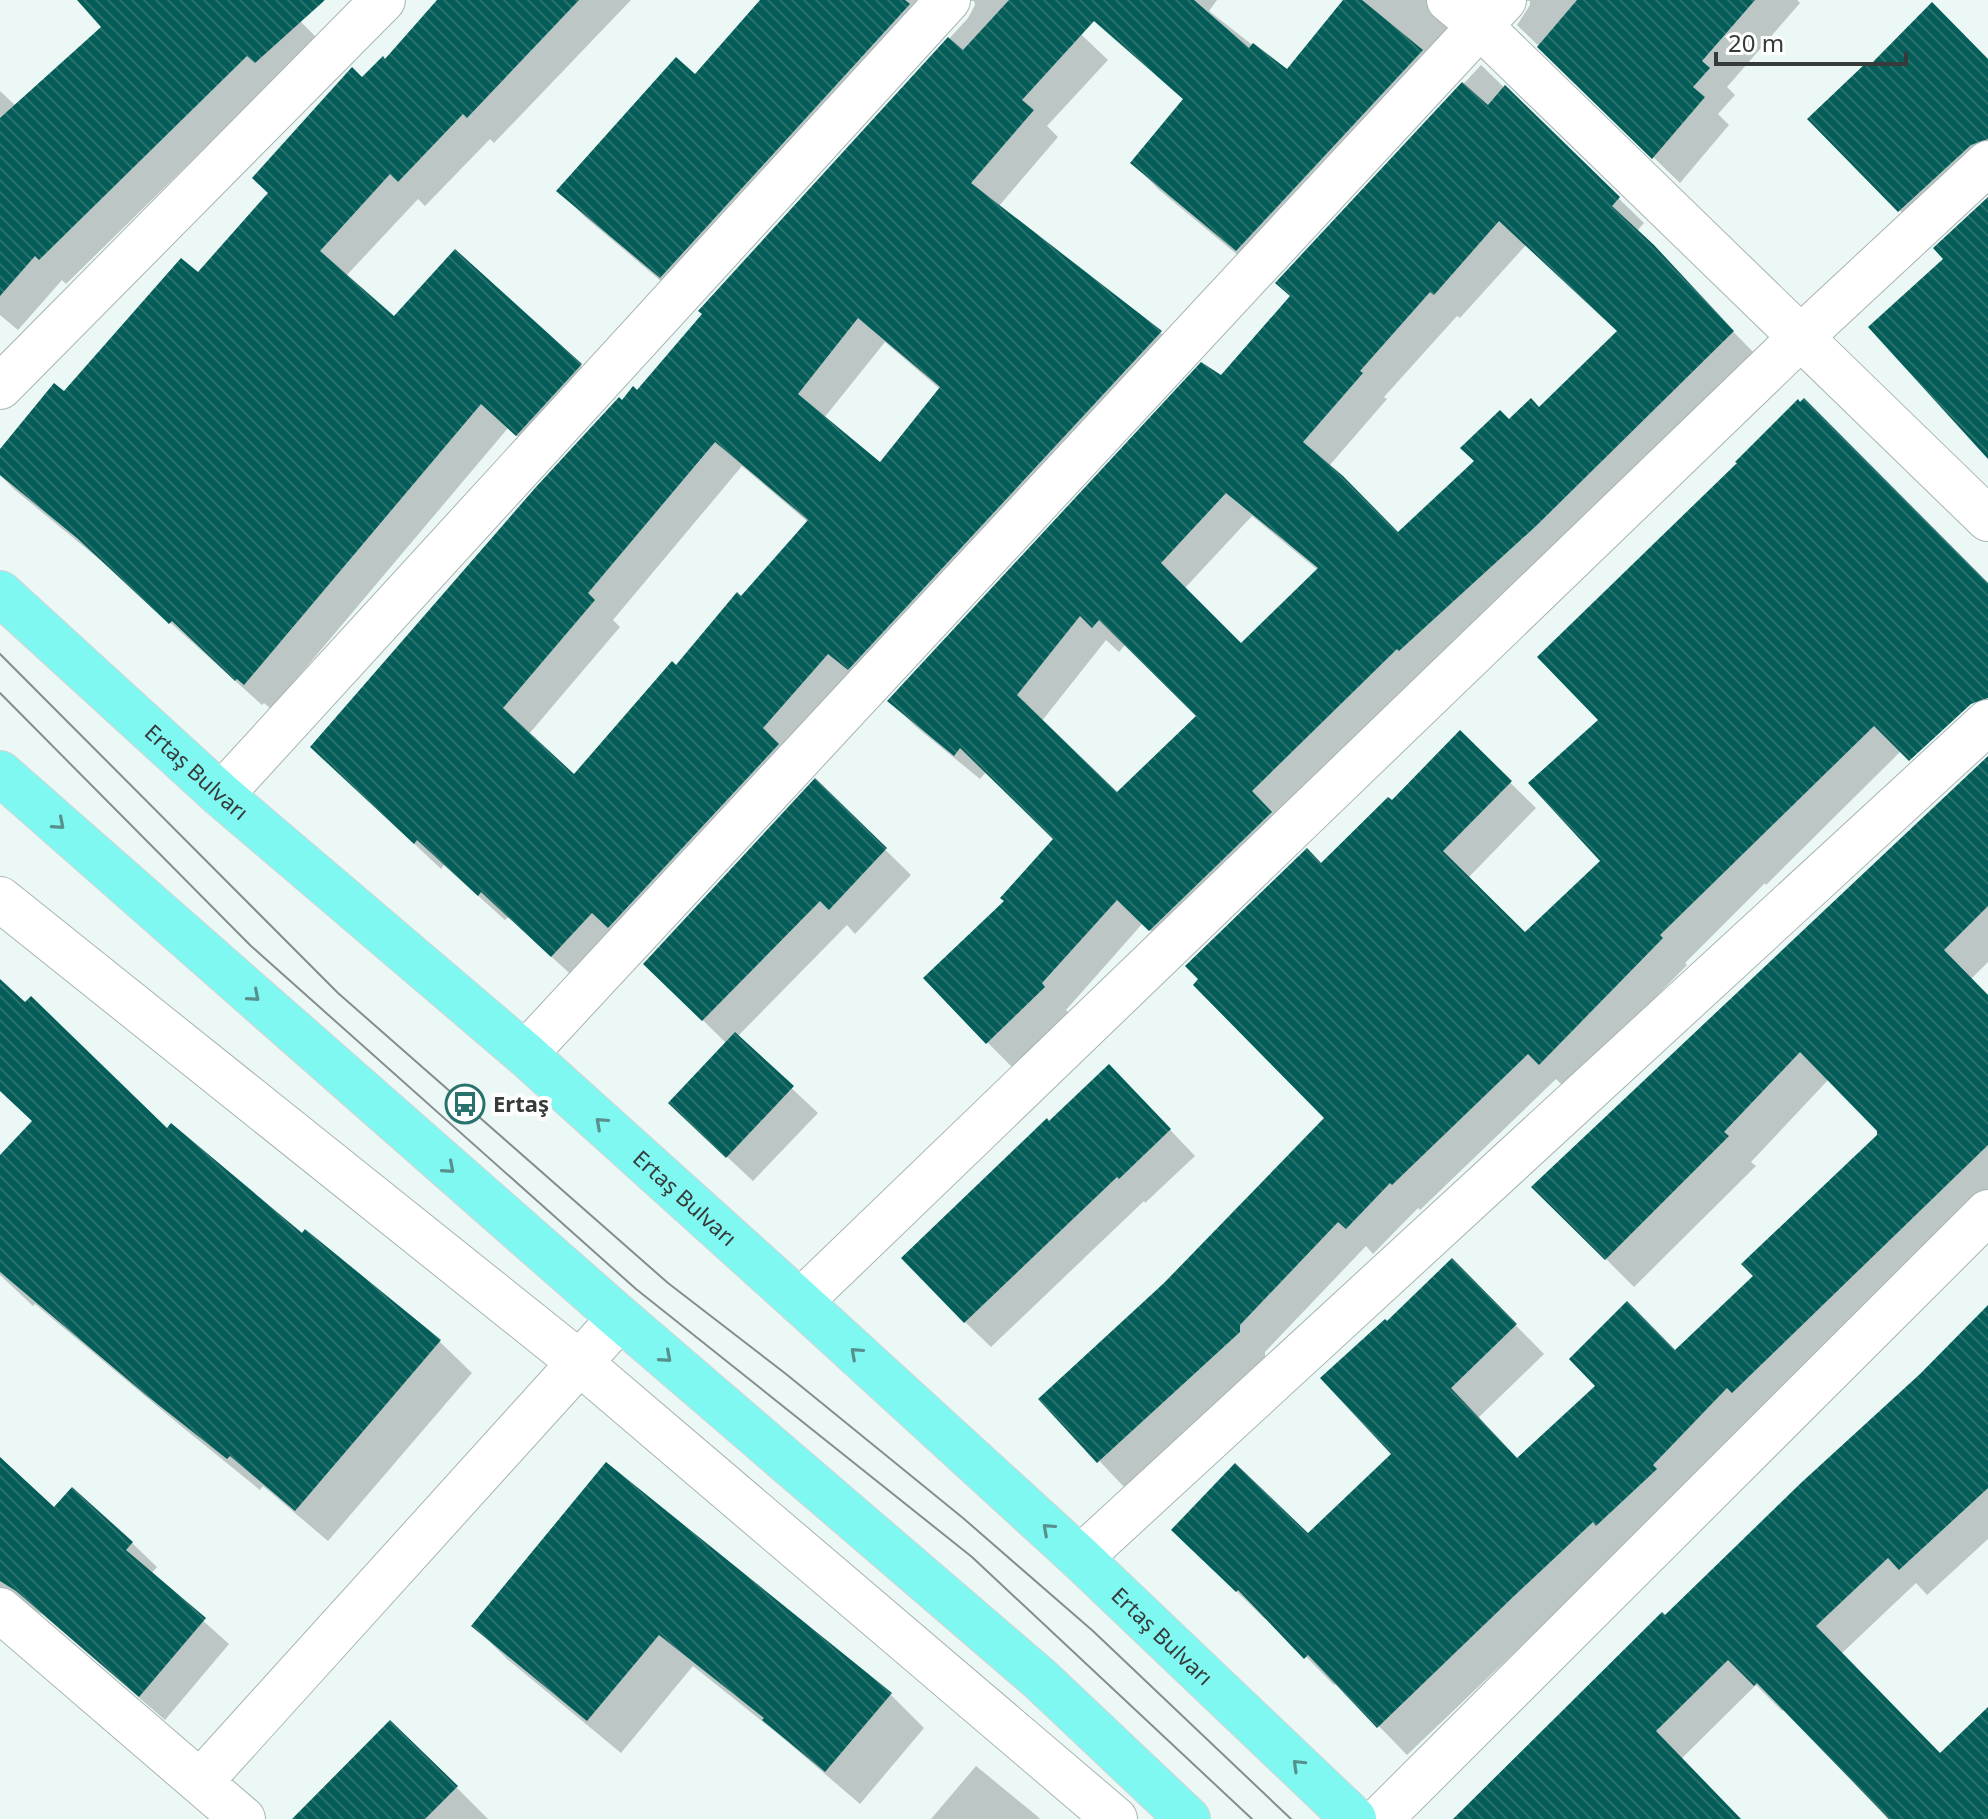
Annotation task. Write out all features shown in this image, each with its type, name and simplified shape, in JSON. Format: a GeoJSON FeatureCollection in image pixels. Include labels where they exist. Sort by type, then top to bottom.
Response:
{"type":"FeatureCollection","features":[{"type":"Feature","properties":{"kind":"main road","name":"Ertaş Bulvarı"},"geometry":{"type":"LineString","coordinates":[[0,593],[221,795],[525,1054],[800,1302],[1080,1558],[1354,1819]]}},
{"type":"Feature","properties":{"kind":"main road"},"geometry":{"type":"LineString","coordinates":[[0,773],[620,1318],[1040,1679],[1188,1819]]}},
{"type":"Feature","properties":{"kind":"street"},"geometry":{"type":"LineString","coordinates":[[0,387],[383,0]]}},
{"type":"Feature","properties":{"kind":"street"},"geometry":{"type":"LineString","coordinates":[[221,795],[948,0]]}},
{"type":"Feature","properties":{"kind":"street"},"geometry":{"type":"LineString","coordinates":[[525,1054],[1478,9],[1988,519]]}},
{"type":"Feature","properties":{"kind":"street"},"geometry":{"type":"LineString","coordinates":[[800,1302],[1802,336],[1988,163]]}},
{"type":"Feature","properties":{"kind":"street"},"geometry":{"type":"LineString","coordinates":[[1080,1558],[1988,722]]}},
{"type":"Feature","properties":{"kind":"street"},"geometry":{"type":"LineString","coordinates":[[0,899],[580,1363],[1115,1819]]}},
{"type":"Feature","properties":{"kind":"street"},"geometry":{"type":"LineString","coordinates":[[1380,1819],[1988,1212]]}},
{"type":"Feature","properties":{"kind":"street"},"geometry":{"type":"LineString","coordinates":[[200,1782],[620,1318]]}},
{"type":"Feature","properties":{"kind":"street"},"geometry":{"type":"LineString","coordinates":[[0,1610],[243,1819]]}},
{"type":"Feature","properties":{"kind":"building"},"geometry":{"type":"Polygon","coordinates":[[[77,0],[325,0],[255,63],[247,56],[39,260],[35,256],[0,296],[0,118],[101,27],[77,0]]]}},
{"type":"Feature","properties":{"kind":"building"},"geometry":{"type":"Polygon","coordinates":[[[437,0],[579,0],[467,118],[463,114],[398,182],[390,174],[320,251],[394,316],[455,249],[582,364],[516,436],[481,404],[244,685],[237,679],[235,681],[172,621],[169,624],[77,538],[0,475],[0,449],[54,383],[64,391],[181,258],[198,272],[268,193],[252,178],[352,67],[362,77],[383,56],[385,59],[437,0]]]}},
{"type":"Feature","properties":{"kind":"building"},"geometry":{"type":"Polygon","coordinates":[[[760,0],[905,0],[910,4],[660,278],[556,191],[676,57],[695,74],[760,0]]]}},
{"type":"Feature","properties":{"kind":"building"},"geometry":{"type":"Polygon","coordinates":[[[1009,0],[1194,0],[1249,48],[1253,43],[1287,69],[1343,0],[1362,0],[1423,50],[1236,251],[1130,163],[1183,99],[1094,21],[1022,100],[1034,110],[971,183],[1162,331],[848,670],[828,654],[763,728],[779,744],[608,928],[592,913],[551,957],[481,892],[478,896],[417,840],[414,844],[310,747],[536,487],[619,397],[622,400],[633,386],[637,390],[702,314],[698,311],[948,37],[963,50],[1009,0]],[[858,318],[798,394],[880,462],[940,387],[858,318]],[[715,442],[588,593],[595,600],[503,708],[574,774],[672,661],[676,665],[737,592],[741,596],[808,520],[715,442]]]}},
{"type":"Feature","properties":{"kind":"building"},"geometry":{"type":"Polygon","coordinates":[[[1577,0],[1755,0],[1702,61],[1710,68],[1693,87],[1705,97],[1652,159],[1537,47],[1577,0]]]}},
{"type":"Feature","properties":{"kind":"building"},"geometry":{"type":"Polygon","coordinates":[[[1932,2],[1988,59],[1988,139],[1971,145],[1898,212],[1807,119],[1867,62],[1870,65],[1932,2]]]}},
{"type":"Feature","properties":{"kind":"building"},"geometry":{"type":"Polygon","coordinates":[[[1462,82],[1488,105],[1505,85],[1620,197],[1612,206],[1654,245],[1734,331],[1536,526],[1399,651],[1397,649],[1252,791],[1272,812],[1149,931],[1117,900],[1042,983],[1045,987],[986,1044],[923,978],[1004,901],[1000,898],[1053,839],[960,748],[954,756],[887,701],[1201,362],[1221,375],[1290,296],[1275,283],[1462,82]],[[1499,221],[1434,295],[1430,292],[1303,442],[1343,476],[1398,532],[1474,461],[1460,448],[1500,410],[1509,419],[1531,398],[1539,407],[1617,331],[1499,221]],[[1226,493],[1161,563],[1241,643],[1318,568],[1226,493]],[[1080,616],[1017,695],[1117,792],[1196,716],[1099,620],[1092,628],[1080,616]]]}},
{"type":"Feature","properties":{"kind":"building"},"geometry":{"type":"Polygon","coordinates":[[[1988,197],[1988,459],[1868,327],[1943,259],[1933,248],[1988,197]]]}},
{"type":"Feature","properties":{"kind":"building"},"geometry":{"type":"Polygon","coordinates":[[[1804,398],[1988,583],[1988,698],[1971,704],[1909,761],[1874,726],[1660,935],[1663,938],[1539,1065],[1528,1054],[1392,1185],[1390,1183],[1346,1229],[1338,1222],[1240,1325],[1240,1332],[1097,1463],[1038,1399],[1164,1283],[1324,1118],[1193,985],[1198,979],[1185,966],[1307,848],[1321,863],[1388,797],[1392,800],[1460,730],[1512,781],[1443,851],[1525,932],[1600,861],[1528,783],[1598,720],[1537,657],[1737,463],[1798,399],[1800,402],[1804,398]]]}},
{"type":"Feature","properties":{"kind":"building"},"geometry":{"type":"Polygon","coordinates":[[[1988,756],[1988,906],[1944,950],[1988,995],[1988,1145],[1732,1393],[1727,1388],[1653,1465],[1657,1469],[1596,1526],[1593,1522],[1377,1728],[1308,1655],[1304,1659],[1238,1590],[1236,1592],[1171,1530],[1235,1463],[1308,1533],[1391,1454],[1320,1378],[1385,1319],[1387,1321],[1452,1258],[1517,1324],[1451,1388],[1517,1458],[1595,1386],[1569,1359],[1627,1301],[1675,1350],[1753,1276],[1741,1264],[1877,1135],[1877,1131],[1800,1052],[1724,1132],[1729,1136],[1605,1260],[1531,1187],[1988,756]]]}},
{"type":"Feature","properties":{"kind":"building"},"geometry":{"type":"Polygon","coordinates":[[[815,778],[887,848],[829,910],[820,901],[702,1021],[643,964],[815,778]]]}},
{"type":"Feature","properties":{"kind":"building"},"geometry":{"type":"Polygon","coordinates":[[[0,979],[25,1002],[31,996],[167,1128],[171,1123],[302,1233],[305,1229],[441,1340],[295,1511],[230,1456],[227,1459],[146,1395],[0,1272],[0,1155],[32,1121],[0,1091],[0,979]]]}},
{"type":"Feature","properties":{"kind":"building"},"geometry":{"type":"Polygon","coordinates":[[[735,1032],[794,1086],[726,1158],[668,1103],[735,1032]]]}},
{"type":"Feature","properties":{"kind":"building"},"geometry":{"type":"Polygon","coordinates":[[[1109,1064],[1171,1129],[964,1323],[901,1258],[1047,1118],[1049,1121],[1109,1064]]]}},
{"type":"Feature","properties":{"kind":"building"},"geometry":{"type":"Polygon","coordinates":[[[1988,1305],[1988,1488],[1899,1570],[1888,1558],[1816,1626],[1940,1753],[1988,1707],[1988,1819],[1889,1819],[1757,1683],[1754,1686],[1728,1660],[1656,1731],[1741,1819],[1453,1819],[1662,1612],[1665,1615],[1802,1482],[1920,1374],[1988,1305]]]}},
{"type":"Feature","properties":{"kind":"building"},"geometry":{"type":"Polygon","coordinates":[[[0,1457],[54,1507],[72,1487],[133,1542],[126,1550],[206,1618],[139,1697],[16,1591],[0,1581],[0,1457]]]}},
{"type":"Feature","properties":{"kind":"building"},"geometry":{"type":"Polygon","coordinates":[[[606,1462],[892,1693],[825,1772],[762,1720],[764,1718],[659,1635],[587,1721],[471,1626],[606,1462]]]}},
{"type":"Feature","properties":{"kind":"building"},"geometry":{"type":"Polygon","coordinates":[[[390,1720],[458,1786],[425,1819],[292,1819],[390,1720]]]}},
{"type":"Feature","properties":{"kind":"tram line"},"geometry":{"type":"LineString","coordinates":[[0,654],[338,993],[668,1283],[963,1518],[1093,1631],[1291,1819]]}},
{"type":"Feature","properties":{"kind":"tram line"},"geometry":{"type":"LineString","coordinates":[[0,693],[251,946],[636,1289],[972,1557],[1252,1819]]}},
{"type":"Feature","properties":{"kind":"place","name":"Ertaş"},"geometry":{"type":"Point","coordinates":[465,1104]}}]}
